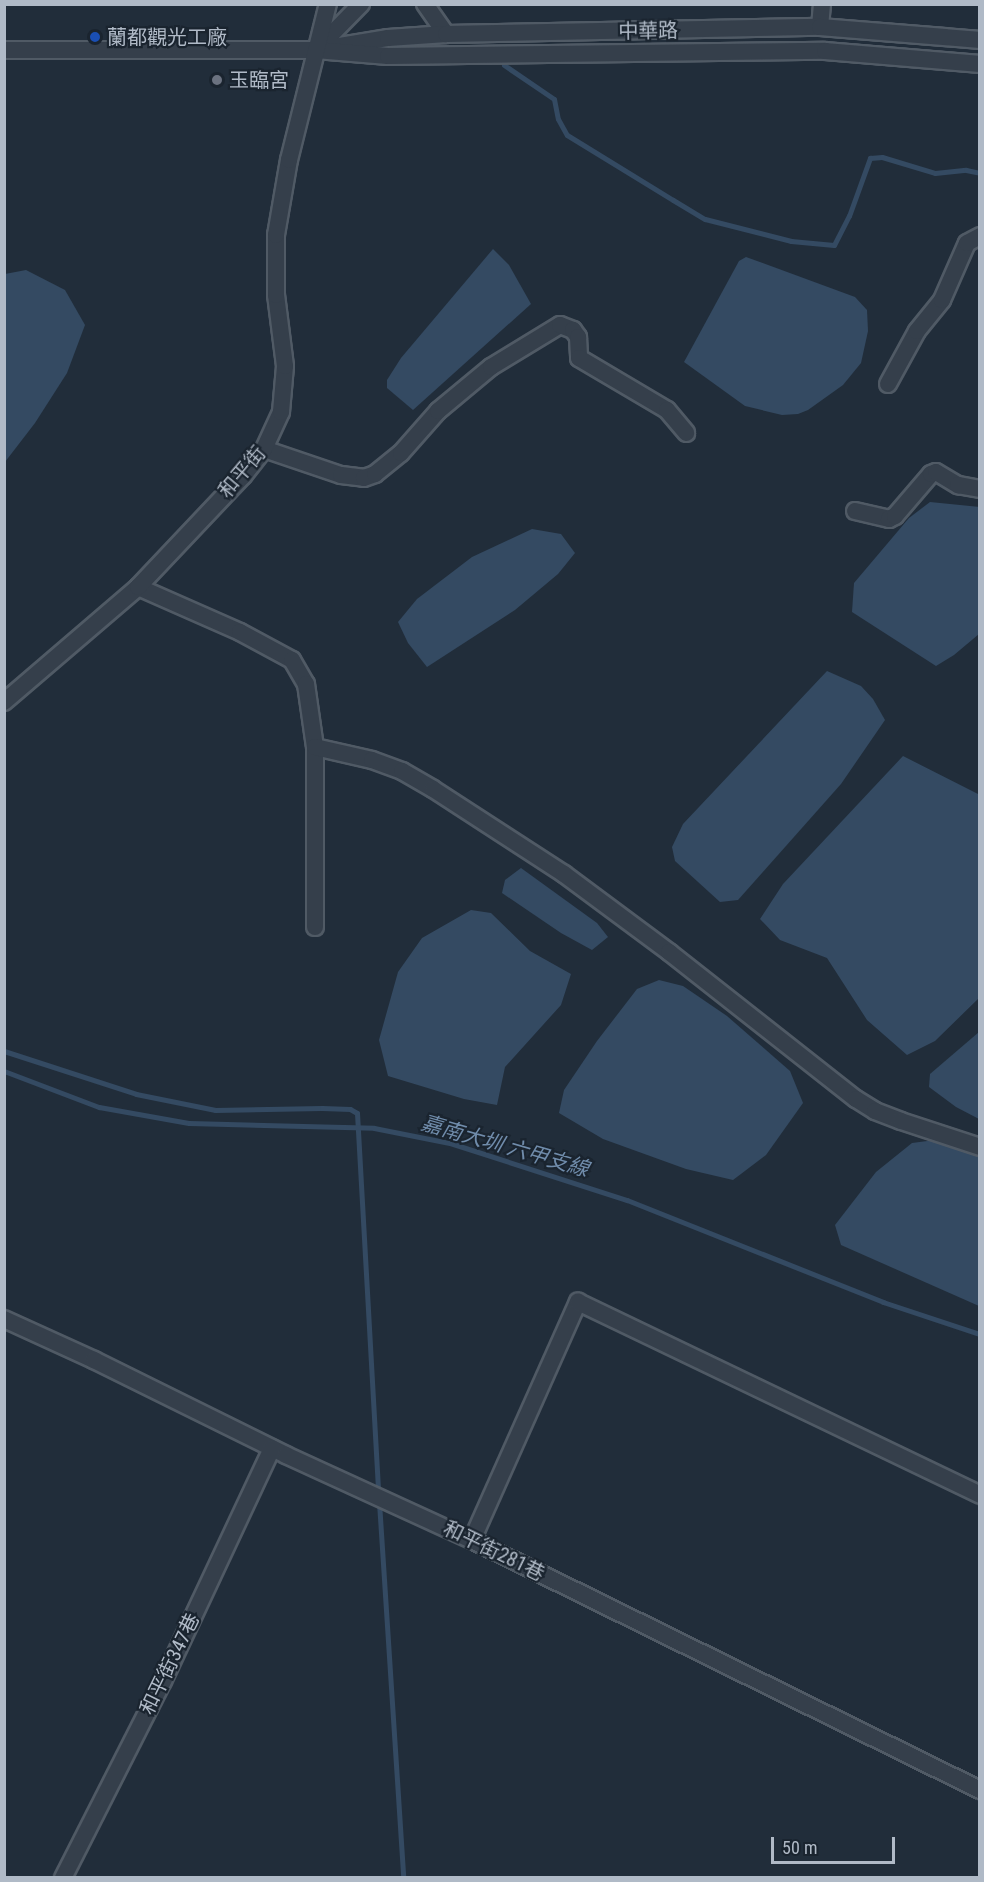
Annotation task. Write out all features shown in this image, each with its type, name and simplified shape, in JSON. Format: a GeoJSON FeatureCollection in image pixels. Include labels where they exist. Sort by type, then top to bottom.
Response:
{"type":"FeatureCollection","features":[{"type":"Feature","properties":{"kind":"street","name":"和平街"},"geometry":{"type":"LineString","coordinates":[[4,702],[138,587],[243,476],[264,449],[281,412],[285,366],[276,295],[276,235],[289,160],[328,4]]}},
{"type":"Feature","properties":{"kind":"street"},"geometry":{"type":"LineString","coordinates":[[316,50],[361,4]]}},
{"type":"Feature","properties":{"kind":"street"},"geometry":{"type":"LineString","coordinates":[[425,4],[446,34]]}},
{"type":"Feature","properties":{"kind":"street"},"geometry":{"type":"LineString","coordinates":[[820,27],[822,4]]}},
{"type":"Feature","properties":{"kind":"street","name":"中華路"},"geometry":{"type":"LineString","coordinates":[[316,50],[388,38],[446,34],[820,27],[980,40]]}},
{"type":"Feature","properties":{"kind":"street","name":"中華路"},"geometry":{"type":"LineString","coordinates":[[5,48],[316,50],[388,56],[825,51],[980,64]]}},
{"type":"Feature","properties":{"kind":"street"},"geometry":{"type":"LineString","coordinates":[[888,384],[917,331],[942,300],[967,243],[980,236]]}},
{"type":"Feature","properties":{"kind":"street"},"geometry":{"type":"LineString","coordinates":[[264,449],[341,475],[364,478],[375,474],[401,453],[438,411],[490,367],[560,325],[573,330],[578,337],[579,358],[667,410],[686,433]]}},
{"type":"Feature","properties":{"kind":"street"},"geometry":{"type":"LineString","coordinates":[[855,512],[889,519],[895,516],[931,474],[936,472],[958,485],[980,489]]}},
{"type":"Feature","properties":{"kind":"street"},"geometry":{"type":"LineString","coordinates":[[138,587],[240,632],[292,660],[306,684],[315,747],[315,927]]}},
{"type":"Feature","properties":{"kind":"street"},"geometry":{"type":"LineString","coordinates":[[315,747],[372,760],[402,771],[434,789],[564,874],[669,952],[856,1099],[875,1111],[980,1147]]}},
{"type":"Feature","properties":{"kind":"street"},"geometry":{"type":"LineString","coordinates":[[472,1540],[578,1302],[980,1495]]}},
{"type":"Feature","properties":{"kind":"street","name":"和平街281巷"},"geometry":{"type":"LineString","coordinates":[[4,1319],[94,1359],[272,1448],[472,1540],[980,1790]]}},
{"type":"Feature","properties":{"kind":"street","name":"和平街347巷"},"geometry":{"type":"LineString","coordinates":[[63,1878],[163,1681],[272,1448]]}},
{"type":"Feature","properties":{"kind":"water"},"geometry":{"type":"Polygon","coordinates":[[[493,249],[509,265],[531,304],[413,410],[387,388],[387,380],[401,358],[493,249]]]}},
{"type":"Feature","properties":{"kind":"water"},"geometry":{"type":"Polygon","coordinates":[[[746,257],[855,297],[867,310],[868,331],[861,363],[843,385],[808,410],[798,414],[782,415],[745,406],[684,362],[739,261],[746,257]]]}},
{"type":"Feature","properties":{"kind":"water"},"geometry":{"type":"Polygon","coordinates":[[[26,270],[65,290],[85,325],[67,373],[35,423],[5,462],[5,274],[26,270]]]}},
{"type":"Feature","properties":{"kind":"water"},"geometry":{"type":"Polygon","coordinates":[[[930,502],[980,507],[979,634],[954,655],[936,666],[852,612],[854,583],[909,518],[930,502]]]}},
{"type":"Feature","properties":{"kind":"water"},"geometry":{"type":"Polygon","coordinates":[[[532,529],[561,534],[575,553],[558,574],[515,610],[427,667],[408,643],[398,622],[417,599],[472,557],[532,529]]]}},
{"type":"Feature","properties":{"kind":"water"},"geometry":{"type":"Polygon","coordinates":[[[827,671],[861,686],[873,699],[885,720],[841,784],[738,900],[720,902],[675,861],[672,847],[683,824],[827,671]]]}},
{"type":"Feature","properties":{"kind":"water"},"geometry":{"type":"Polygon","coordinates":[[[903,756],[980,795],[979,998],[935,1041],[907,1055],[867,1020],[827,958],[780,940],[760,919],[783,884],[903,756]]]}},
{"type":"Feature","properties":{"kind":"water"},"geometry":{"type":"Polygon","coordinates":[[[521,868],[597,923],[608,937],[592,950],[561,933],[502,893],[505,880],[521,868]]]}},
{"type":"Feature","properties":{"kind":"water"},"geometry":{"type":"Polygon","coordinates":[[[471,910],[491,913],[530,951],[571,974],[561,1005],[505,1067],[497,1105],[464,1099],[388,1076],[379,1040],[398,972],[422,938],[471,910]]]}},
{"type":"Feature","properties":{"kind":"water"},"geometry":{"type":"Polygon","coordinates":[[[659,980],[683,986],[727,1016],[790,1071],[803,1103],[766,1155],[733,1180],[686,1169],[603,1139],[559,1113],[564,1090],[597,1041],[637,989],[659,980]]]}},
{"type":"Feature","properties":{"kind":"water"},"geometry":{"type":"Polygon","coordinates":[[[979,1032],[979,1119],[956,1107],[929,1087],[930,1074],[979,1032]]]}},
{"type":"Feature","properties":{"kind":"water"},"geometry":{"type":"Polygon","coordinates":[[[935,1140],[979,1154],[979,1306],[841,1245],[835,1225],[876,1172],[912,1143],[935,1140]]]}},
{"type":"Feature","properties":{"kind":"waterway"},"geometry":{"type":"LineString","coordinates":[[504,65],[554,99],[558,119],[567,135],[705,219],[791,241],[834,245],[849,216],[870,158],[882,157],[935,173],[966,170],[980,173]]}},
{"type":"Feature","properties":{"kind":"waterway"},"geometry":{"type":"LineString","coordinates":[[4,1051],[136,1094],[215,1110],[322,1108],[350,1109],[357,1113],[378,1493]]}},
{"type":"Feature","properties":{"kind":"waterway","name":"嘉南大圳 六甲支線"},"geometry":{"type":"LineString","coordinates":[[4,1071],[99,1107],[189,1123],[374,1128],[450,1143],[627,1200],[883,1302],[980,1334]]}},
{"type":"Feature","properties":{"kind":"waterway"},"geometry":{"type":"LineString","coordinates":[[379,1502],[403,1878]]}},
{"type":"Feature","properties":{"kind":"place","name":"蘭都觀光工廠"},"geometry":{"type":"Point","coordinates":[95,37]}},
{"type":"Feature","properties":{"kind":"place","name":"玉臨宮"},"geometry":{"type":"Point","coordinates":[217,80]}}]}
